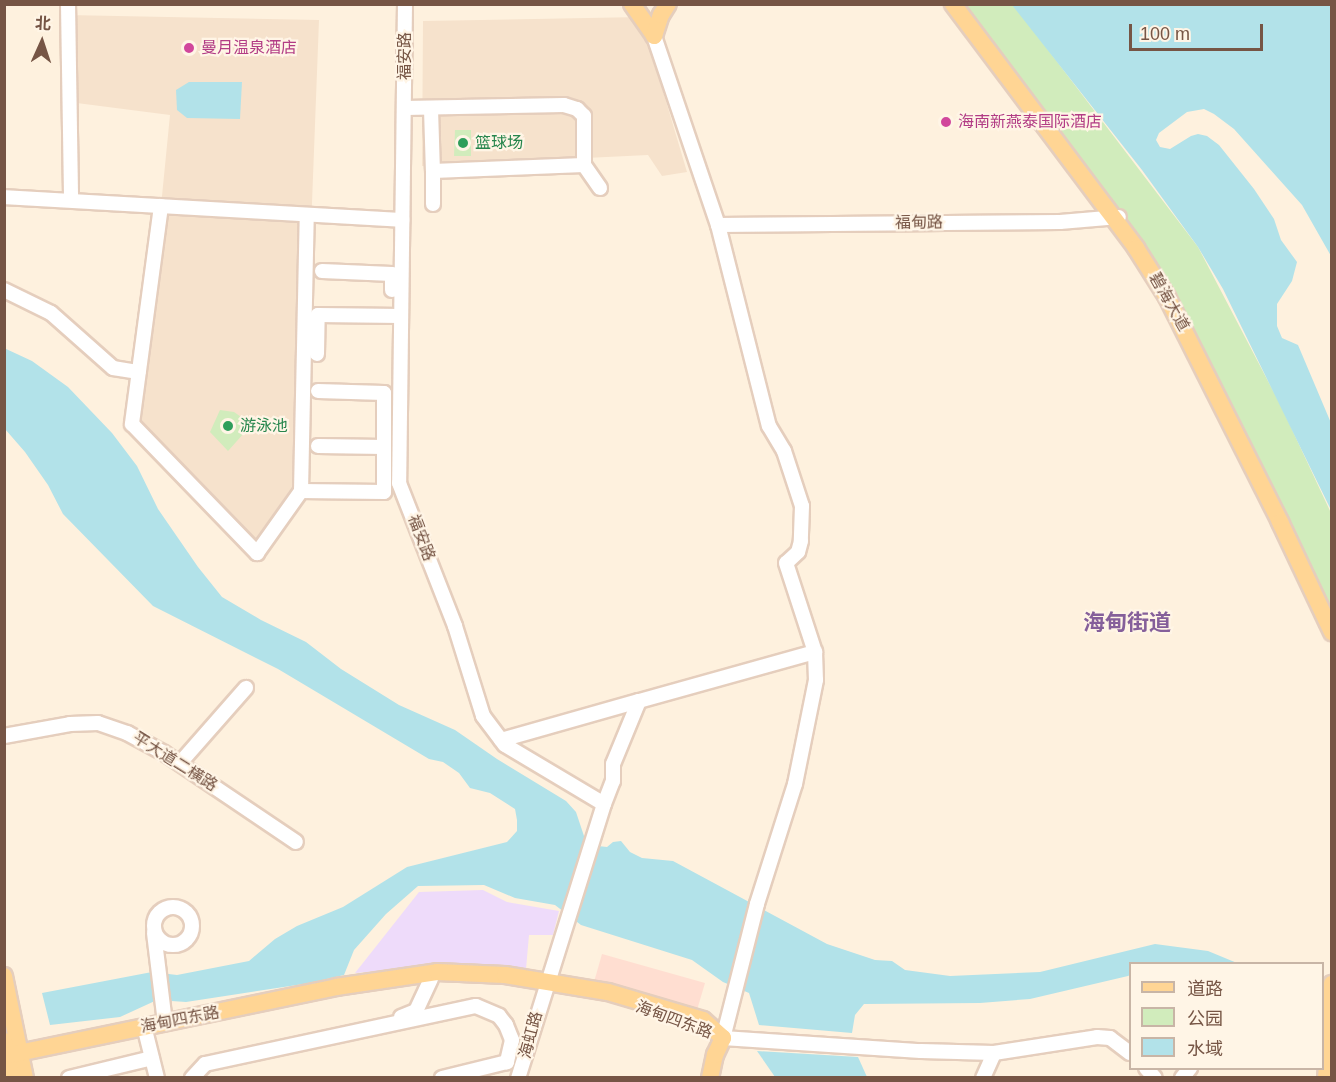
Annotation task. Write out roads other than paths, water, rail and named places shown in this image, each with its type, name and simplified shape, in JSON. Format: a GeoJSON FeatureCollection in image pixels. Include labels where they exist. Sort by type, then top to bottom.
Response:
{"type":"FeatureCollection","features":[{"type":"Feature","properties":{"kind":"main road"},"geometry":{"type":"LineString","coordinates":[[632,4],[654,36]]}},
{"type":"Feature","properties":{"kind":"main road"},"geometry":{"type":"LineString","coordinates":[[654,36],[661,15],[668,4]]}},
{"type":"Feature","properties":{"kind":"main road","name":"碧海大道"},"geometry":{"type":"LineString","coordinates":[[953,4],[1146,253],[1185,318],[1332,618]]}},
{"type":"Feature","properties":{"kind":"main road","name":"碧海大道"},"geometry":{"type":"LineString","coordinates":[[962,4],[998,60],[1016,80],[1116,217],[1156,278],[1180,320],[1332,632]]}},
{"type":"Feature","properties":{"kind":"main road","name":"海甸四东路"},"geometry":{"type":"LineString","coordinates":[[10,1059],[165,1023],[336,987],[407,975],[484,973],[651,1010],[701,1026],[723,1038]]}},
{"type":"Feature","properties":{"kind":"main road"},"geometry":{"type":"LineString","coordinates":[[4,976],[10,1059],[26,1077]]}},
{"type":"Feature","properties":{"kind":"main road","name":"海甸四东路"},"geometry":{"type":"LineString","coordinates":[[10,1059],[146,1034],[331,995],[431,980],[484,980],[545,986]]}},
{"type":"Feature","properties":{"kind":"main road"},"geometry":{"type":"LineString","coordinates":[[1324,1046],[1332,984]]}},
{"type":"Feature","properties":{"kind":"main road"},"geometry":{"type":"LineString","coordinates":[[1326,1077],[1332,1018]]}},
{"type":"Feature","properties":{"kind":"main road"},"geometry":{"type":"LineString","coordinates":[[710,1077],[715,1054],[723,1038]]}},
{"type":"Feature","properties":{"kind":"main road"},"geometry":{"type":"LineString","coordinates":[[716,1077],[723,1038]]}},
{"type":"Feature","properties":{"kind":"street"},"geometry":{"type":"LineString","coordinates":[[68,4],[71,200]]}},
{"type":"Feature","properties":{"kind":"street","name":"福安路"},"geometry":{"type":"LineString","coordinates":[[405,4],[405,108],[397,316],[399,483],[455,626],[483,716],[505,745],[604,804]]}},
{"type":"Feature","properties":{"kind":"street"},"geometry":{"type":"LineString","coordinates":[[654,36],[718,225],[769,426],[784,451],[802,506],[798,552],[786,563],[814,652],[816,680],[795,784],[757,904],[723,1038],[921,1051],[988,1052],[1082,1037],[1110,1038],[1127,1046]]}},
{"type":"Feature","properties":{"kind":"street"},"geometry":{"type":"LineString","coordinates":[[405,108],[564,105],[577,109],[584,116],[584,165],[600,188]]}},
{"type":"Feature","properties":{"kind":"street"},"geometry":{"type":"LineString","coordinates":[[431,109],[433,204]]}},
{"type":"Feature","properties":{"kind":"street"},"geometry":{"type":"LineString","coordinates":[[433,171],[584,165]]}},
{"type":"Feature","properties":{"kind":"street"},"geometry":{"type":"LineString","coordinates":[[4,197],[402,220]]}},
{"type":"Feature","properties":{"kind":"street"},"geometry":{"type":"LineString","coordinates":[[161,206],[132,424],[257,553],[301,491],[307,214]]}},
{"type":"Feature","properties":{"kind":"street","name":"福甸路"},"geometry":{"type":"LineString","coordinates":[[718,225],[1060,222],[1116,217]]}},
{"type":"Feature","properties":{"kind":"street"},"geometry":{"type":"LineString","coordinates":[[317,354],[318,315],[397,316],[392,274],[322,271]]}},
{"type":"Feature","properties":{"kind":"street"},"geometry":{"type":"LineString","coordinates":[[4,290],[51,313],[113,368],[140,372]]}},
{"type":"Feature","properties":{"kind":"street"},"geometry":{"type":"LineString","coordinates":[[301,491],[384,492],[384,393],[318,391]]}},
{"type":"Feature","properties":{"kind":"street"},"geometry":{"type":"LineString","coordinates":[[318,446],[384,447]]}},
{"type":"Feature","properties":{"kind":"street"},"geometry":{"type":"LineString","coordinates":[[501,740],[814,652]]}},
{"type":"Feature","properties":{"kind":"street"},"geometry":{"type":"LineString","coordinates":[[180,763],[246,688]]}},
{"type":"Feature","properties":{"kind":"street"},"geometry":{"type":"LineString","coordinates":[[545,986],[592,837],[613,781],[613,764],[639,701]]}},
{"type":"Feature","properties":{"kind":"street","name":"平大道二横路"},"geometry":{"type":"LineString","coordinates":[[4,736],[70,724],[98,723],[127,733],[180,763],[296,842]]}},
{"type":"Feature","properties":{"kind":"street"},"geometry":{"type":"LineString","coordinates":[[158,968],[173,946],[190,936],[193,924],[187,912],[175,907],[163,909],[155,919],[154,931],[158,968],[165,1023]]}},
{"type":"Feature","properties":{"kind":"street"},"geometry":{"type":"LineString","coordinates":[[154,931],[161,942],[173,946]]}},
{"type":"Feature","properties":{"kind":"street"},"geometry":{"type":"LineString","coordinates":[[383,1025],[416,1011],[431,980]]}},
{"type":"Feature","properties":{"kind":"street","name":"海虹路"},"geometry":{"type":"LineString","coordinates":[[518,1077],[526,1058],[545,986]]}},
{"type":"Feature","properties":{"kind":"street"},"geometry":{"type":"LineString","coordinates":[[192,1077],[205,1065],[476,1006],[492,1010],[507,1025],[512,1040],[507,1062]]}},
{"type":"Feature","properties":{"kind":"street"},"geometry":{"type":"LineString","coordinates":[[146,1034],[157,1077]]}},
{"type":"Feature","properties":{"kind":"street"},"geometry":{"type":"LineString","coordinates":[[984,1073],[988,1052]]}},
{"type":"Feature","properties":{"kind":"street"},"geometry":{"type":"LineString","coordinates":[[69,1077],[152,1058]]}},
{"type":"Feature","properties":{"kind":"street"},"geometry":{"type":"LineString","coordinates":[[442,1077],[526,1058]]}},
{"type":"Feature","properties":{"kind":"water"},"geometry":{"type":"Polygon","coordinates":[[[1012,5],[1331,5],[1331,256],[1302,205],[1234,129],[1214,114],[1204,109],[1187,112],[1159,133],[1156,140],[1160,147],[1170,149],[1198,134],[1207,136],[1219,145],[1254,189],[1274,219],[1281,240],[1297,262],[1292,281],[1277,304],[1277,326],[1282,338],[1298,345],[1331,423],[1331,510],[1223,289],[1198,247],[1142,170],[1012,5]]]}},
{"type":"Feature","properties":{"kind":"water"},"geometry":{"type":"Polygon","coordinates":[[[189,82],[242,82],[240,119],[187,118],[177,110],[176,90],[189,82]]]}},
{"type":"Feature","properties":{"kind":"water"},"geometry":{"type":"Polygon","coordinates":[[[4,348],[32,361],[68,387],[112,433],[137,466],[158,509],[222,597],[261,620],[306,642],[341,669],[399,705],[455,730],[566,801],[576,812],[584,836],[598,846],[607,847],[613,842],[621,841],[630,852],[642,858],[673,861],[827,944],[875,960],[892,961],[905,970],[950,976],[1040,972],[1155,944],[1208,951],[1235,962],[1129,962],[1128,976],[1030,999],[980,1003],[864,1004],[855,1015],[852,1033],[759,1025],[749,993],[723,982],[692,960],[581,925],[555,905],[515,898],[484,885],[418,886],[386,914],[354,950],[344,975],[310,983],[186,1002],[157,1000],[120,1017],[50,1025],[42,993],[152,972],[177,975],[249,961],[275,939],[297,926],[343,907],[407,867],[507,842],[517,831],[517,820],[515,809],[490,793],[470,788],[459,773],[443,762],[429,759],[278,669],[153,606],[63,514],[48,485],[25,452],[5,429],[4,348]]]}},
{"type":"Feature","properties":{"kind":"water"},"geometry":{"type":"Polygon","coordinates":[[[757,1051],[858,1057],[867,1077],[775,1077],[757,1051]]]}},
{"type":"Feature","properties":{"kind":"place","name":"曼月温泉酒店"},"geometry":{"type":"Point","coordinates":[189,48]}},
{"type":"Feature","properties":{"kind":"place","name":"海南新燕泰国际酒店"},"geometry":{"type":"Point","coordinates":[946,122]}},
{"type":"Feature","properties":{"kind":"place","name":"篮球场"},"geometry":{"type":"Point","coordinates":[463,143]}},
{"type":"Feature","properties":{"kind":"place","name":"游泳池"},"geometry":{"type":"Point","coordinates":[228,426]}},
{"type":"Feature","properties":{"kind":"district","name":"海甸街道"},"geometry":{"type":"Point","coordinates":[1127,623]}}]}
